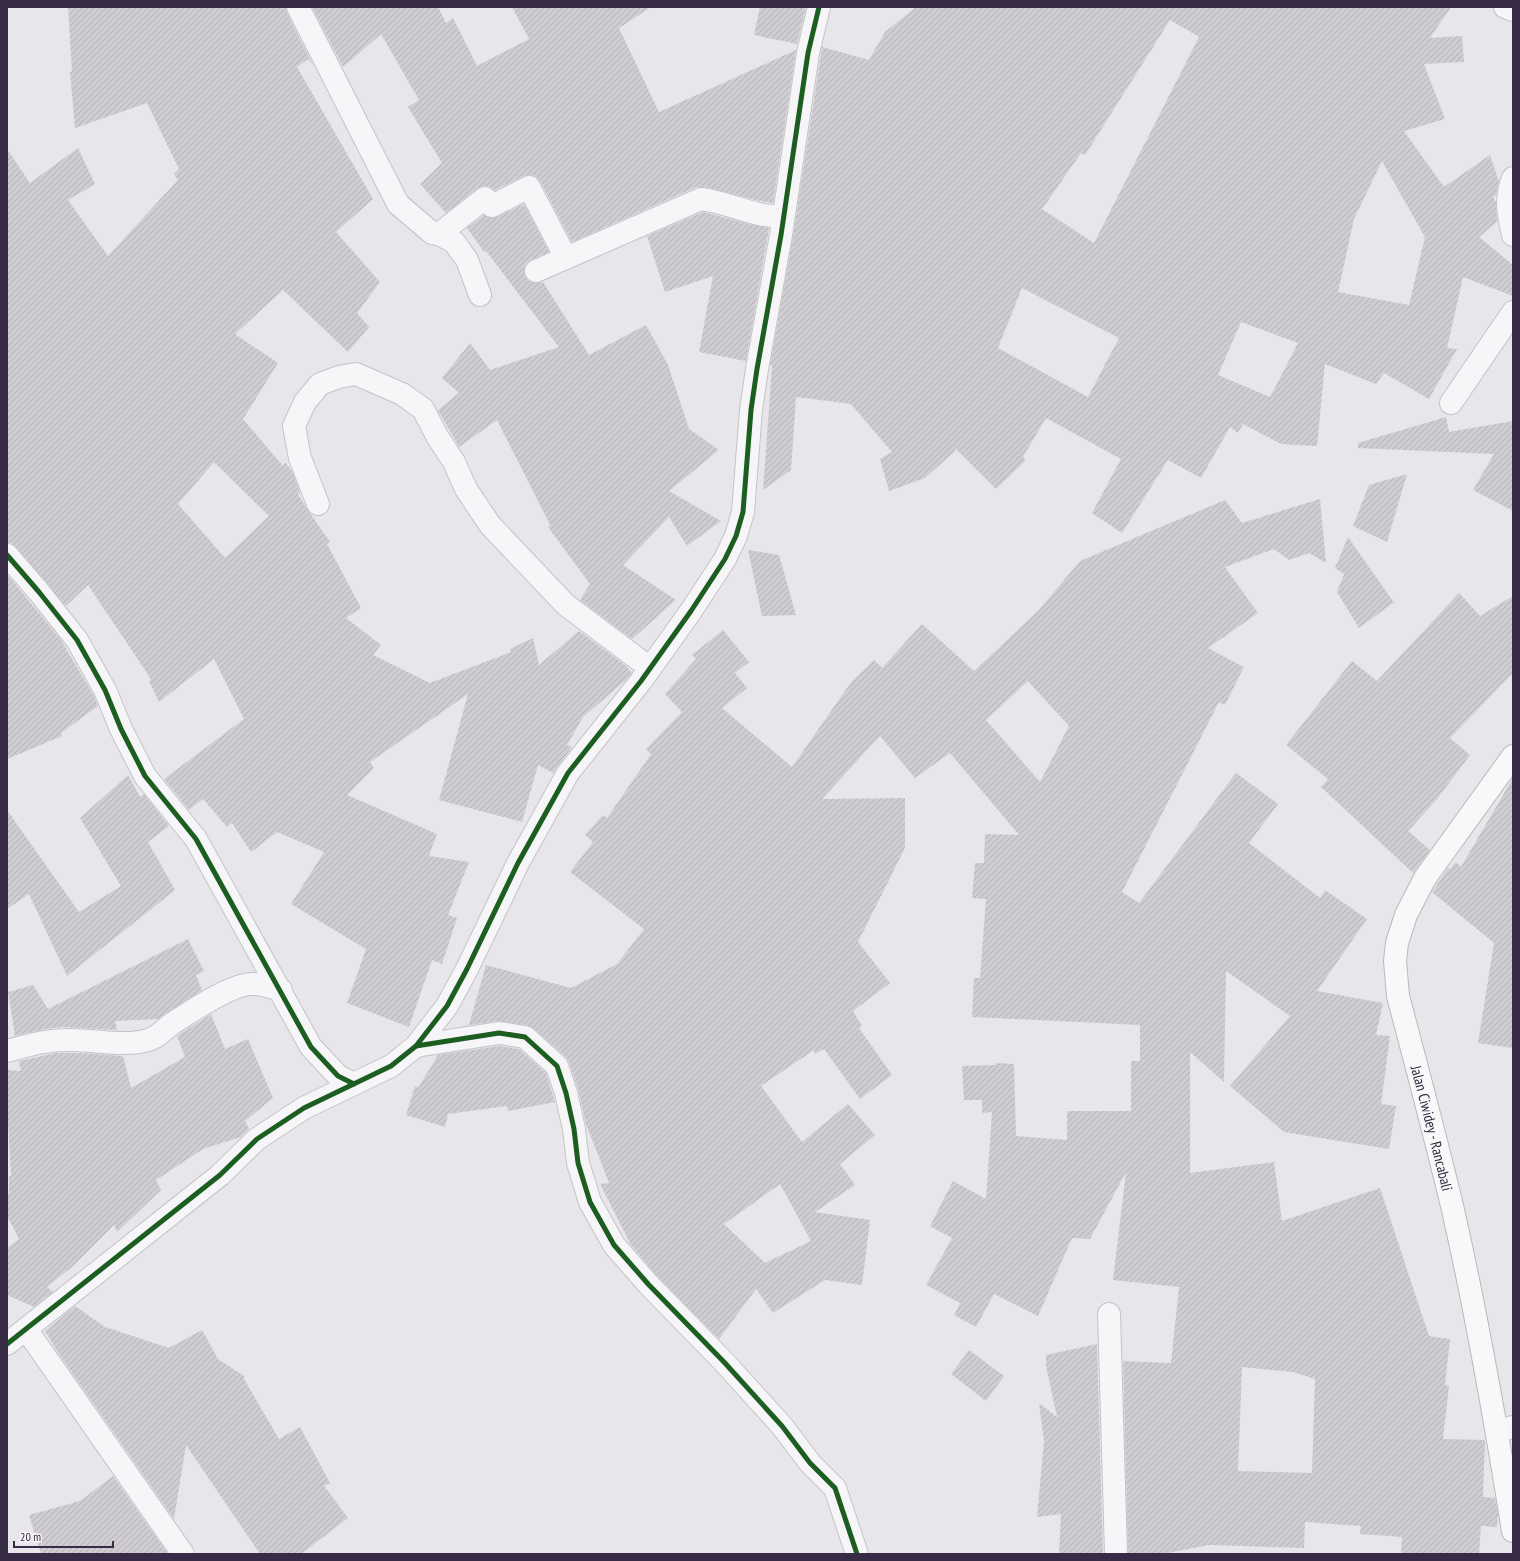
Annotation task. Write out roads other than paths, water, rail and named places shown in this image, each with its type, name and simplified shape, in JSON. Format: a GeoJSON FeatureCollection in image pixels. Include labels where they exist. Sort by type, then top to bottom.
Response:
{"type":"FeatureCollection","features":[{"type":"Feature","properties":{"kind":"highway","name":"Jalan Ciwidey - Rancabali"},"geometry":{"type":"LineString","coordinates":[[1513,756],[1425,878],[1406,915],[1396,943],[1395,961],[1398,996],[1453,1210],[1505,1429],[1513,1531]]}},
{"type":"Feature","properties":{"kind":"street"},"geometry":{"type":"LineString","coordinates":[[298,7],[398,204],[424,228],[432,233],[440,234],[454,242],[468,260],[480,295]]}},
{"type":"Feature","properties":{"kind":"street"},"geometry":{"type":"LineString","coordinates":[[7,1344],[220,1175],[257,1139],[304,1108],[391,1066],[416,1046],[447,1006],[467,969],[518,863],[568,773],[650,668],[691,611],[725,559],[736,536],[743,512],[751,410],[777,216],[808,53],[819,7]]}},
{"type":"Feature","properties":{"kind":"street"},"geometry":{"type":"LineString","coordinates":[[1505,7],[1513,10]]}},
{"type":"Feature","properties":{"kind":"street"},"geometry":{"type":"LineString","coordinates":[[1513,178],[1509,187],[1507,206],[1513,235]]}},
{"type":"Feature","properties":{"kind":"street"},"geometry":{"type":"LineString","coordinates":[[440,234],[485,198],[492,206],[529,186],[566,258]]}},
{"type":"Feature","properties":{"kind":"street"},"geometry":{"type":"LineString","coordinates":[[536,271],[701,199],[715,201],[746,211],[777,216]]}},
{"type":"Feature","properties":{"kind":"street"},"geometry":{"type":"LineString","coordinates":[[1452,403],[1513,312]]}},
{"type":"Feature","properties":{"kind":"street"},"geometry":{"type":"LineString","coordinates":[[318,504],[300,458],[294,426],[305,402],[320,384],[339,377],[356,374],[402,394],[423,409],[437,436],[454,462],[466,489],[490,526],[566,605],[650,668]]}},
{"type":"Feature","properties":{"kind":"street"},"geometry":{"type":"LineString","coordinates":[[7,555],[77,640],[105,690],[121,728],[145,776],[196,839],[244,928],[281,990],[311,1047],[338,1076],[354,1084]]}},
{"type":"Feature","properties":{"kind":"street"},"geometry":{"type":"LineString","coordinates":[[7,1051],[52,1040],[132,1043],[148,1040],[160,1035],[172,1024],[229,990],[243,985],[254,984],[281,990]]}},
{"type":"Feature","properties":{"kind":"street"},"geometry":{"type":"LineString","coordinates":[[416,1046],[499,1033],[525,1037],[557,1066],[566,1093],[574,1129],[578,1163],[590,1202],[614,1245],[649,1285],[782,1426],[810,1463],[835,1488],[857,1554]]}},
{"type":"Feature","properties":{"kind":"street"},"geometry":{"type":"LineString","coordinates":[[1109,1314],[1116,1554]]}},
{"type":"Feature","properties":{"kind":"street"},"geometry":{"type":"LineString","coordinates":[[26,1329],[183,1554]]}}]}
